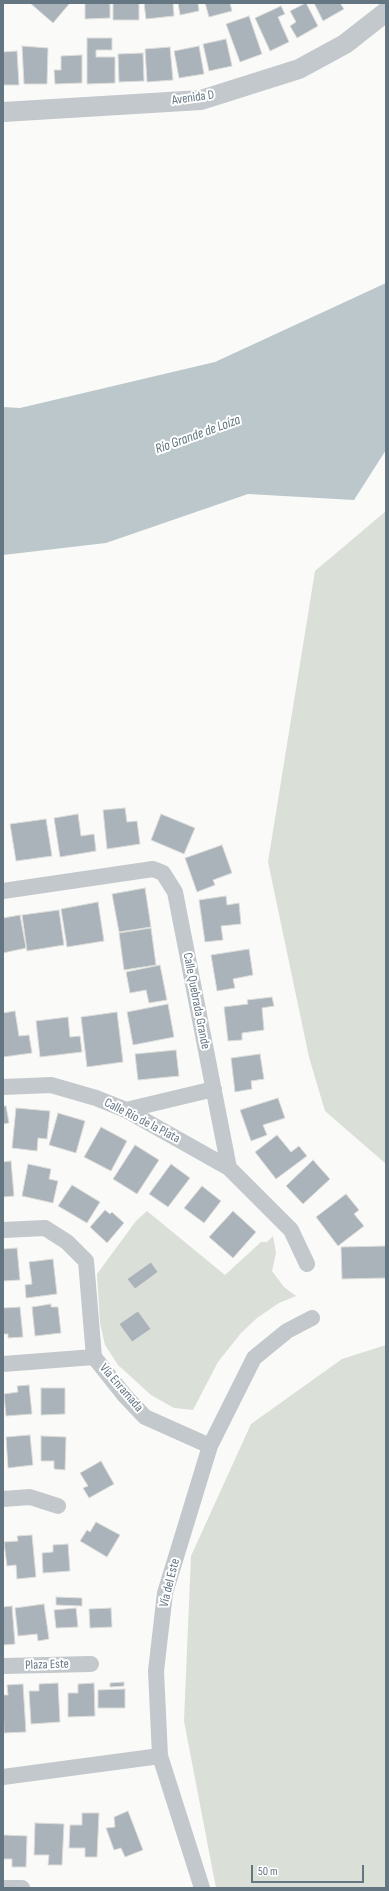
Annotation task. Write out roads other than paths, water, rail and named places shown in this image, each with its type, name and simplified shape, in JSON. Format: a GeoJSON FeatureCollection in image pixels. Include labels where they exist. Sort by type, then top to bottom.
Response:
{"type":"FeatureCollection","features":[{"type":"Feature","properties":{"kind":"street","name":"Avenida D"},"geometry":{"type":"LineString","coordinates":[[3,112],[201,100],[299,70],[345,44],[386,12]]}},
{"type":"Feature","properties":{"kind":"street","name":"Calle Quebrada Grande"},"geometry":{"type":"LineString","coordinates":[[3,890],[153,869],[164,873],[175,892],[229,1168]]}},
{"type":"Feature","properties":{"kind":"street","name":"Calle Río de la Plata"},"geometry":{"type":"LineString","coordinates":[[3,1087],[51,1086],[96,1098],[126,1110],[229,1168]]}},
{"type":"Feature","properties":{"kind":"street"},"geometry":{"type":"LineString","coordinates":[[126,1110],[214,1089]]}},
{"type":"Feature","properties":{"kind":"street"},"geometry":{"type":"LineString","coordinates":[[229,1168],[291,1230],[307,1264]]}},
{"type":"Feature","properties":{"kind":"street"},"geometry":{"type":"LineString","coordinates":[[3,1230],[45,1228],[67,1242],[86,1261],[94,1357]]}},
{"type":"Feature","properties":{"kind":"street","name":"Vía del Este"},"geometry":{"type":"LineString","coordinates":[[202,1888],[160,1756],[156,1672],[164,1593],[210,1446],[254,1358],[287,1331],[312,1318]]}},
{"type":"Feature","properties":{"kind":"street","name":"Vía Enramada"},"geometry":{"type":"LineString","coordinates":[[3,1364],[94,1357],[125,1396],[146,1416],[210,1446]]}},
{"type":"Feature","properties":{"kind":"street"},"geometry":{"type":"LineString","coordinates":[[3,1499],[30,1497],[58,1506]]}},
{"type":"Feature","properties":{"kind":"street","name":"Plaza Este"},"geometry":{"type":"LineString","coordinates":[[3,1666],[91,1664]]}},
{"type":"Feature","properties":{"kind":"street"},"geometry":{"type":"LineString","coordinates":[[3,1777],[160,1756]]}},
{"type":"Feature","properties":{"kind":"street"},"geometry":{"type":"LineString","coordinates":[[3,1888],[22,1888]]}},
{"type":"Feature","properties":{"kind":"water","name":"Río Grande de Loíza"},"geometry":{"type":"Polygon","coordinates":[[[386,283],[386,450],[354,500],[248,494],[106,543],[3,555],[3,407],[20,408],[215,362],[386,283]]]}}]}
